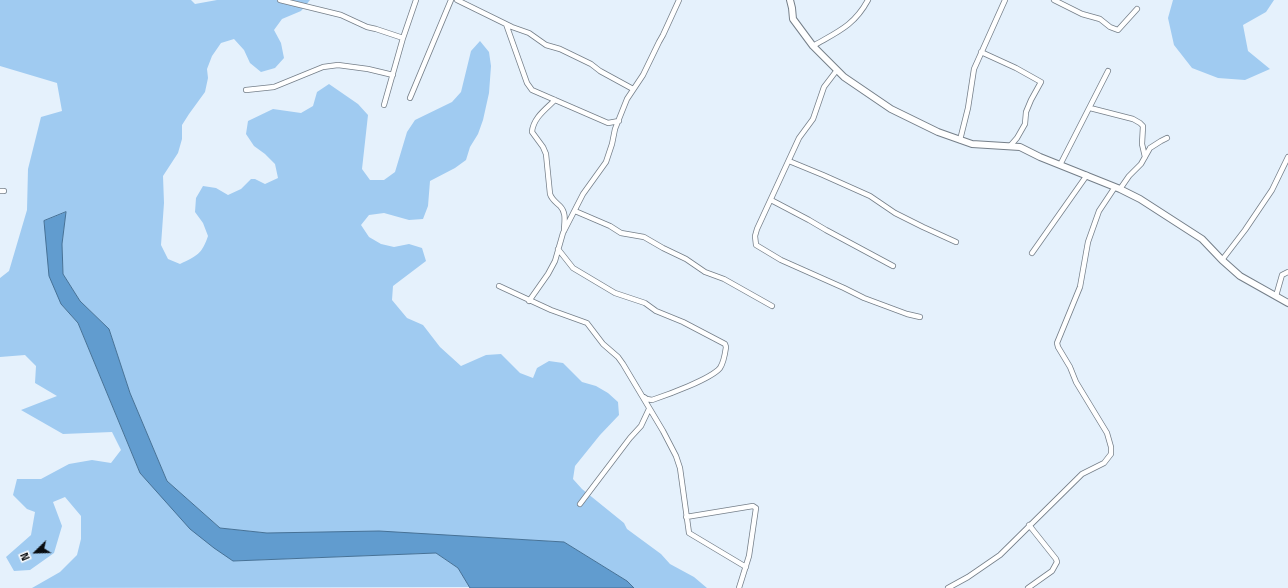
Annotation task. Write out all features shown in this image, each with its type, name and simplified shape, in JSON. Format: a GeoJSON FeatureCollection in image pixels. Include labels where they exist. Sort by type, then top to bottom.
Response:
{"type":"FeatureCollection","features":[{"type":"Feature","properties":{"kind":"main road"},"geometry":{"type":"LineString","coordinates":[[790,0],[793,19],[813,46],[844,77],[891,109],[938,132],[960,140],[979,145],[1020,147],[1118,188],[1140,199],[1202,239],[1222,260],[1244,278],[1288,303]]}},
{"type":"Feature","properties":{"kind":"street"},"geometry":{"type":"LineString","coordinates":[[283,0],[341,15],[364,26],[403,38]]}},
{"type":"Feature","properties":{"kind":"street"},"geometry":{"type":"LineString","coordinates":[[384,104],[403,38],[416,0]]}},
{"type":"Feature","properties":{"kind":"street"},"geometry":{"type":"LineString","coordinates":[[410,98],[451,0]]}},
{"type":"Feature","properties":{"kind":"street"},"geometry":{"type":"LineString","coordinates":[[457,0],[506,24],[529,33],[546,45],[560,49],[591,64],[600,71],[633,89]]}},
{"type":"Feature","properties":{"kind":"street"},"geometry":{"type":"LineString","coordinates":[[529,301],[548,274],[555,261],[564,233],[583,194],[610,154],[627,98],[643,75],[679,0]]}},
{"type":"Feature","properties":{"kind":"street"},"geometry":{"type":"LineString","coordinates":[[813,46],[848,25],[859,15],[868,0]]}},
{"type":"Feature","properties":{"kind":"street"},"geometry":{"type":"LineString","coordinates":[[960,140],[968,108],[972,76],[981,52],[1005,0]]}},
{"type":"Feature","properties":{"kind":"street"},"geometry":{"type":"LineString","coordinates":[[1054,0],[1082,14],[1100,19],[1110,27],[1118,30],[1137,9]]}},
{"type":"Feature","properties":{"kind":"street"},"geometry":{"type":"LineString","coordinates":[[506,24],[529,87],[532,90],[608,123],[619,121]]}},
{"type":"Feature","properties":{"kind":"street"},"geometry":{"type":"LineString","coordinates":[[981,52],[1016,68],[1041,82],[1026,112],[1025,124],[1017,138],[1010,146]]}},
{"type":"Feature","properties":{"kind":"street"},"geometry":{"type":"LineString","coordinates":[[246,90],[274,87],[323,67],[338,65],[368,69],[392,75]]}},
{"type":"Feature","properties":{"kind":"street"},"geometry":{"type":"LineString","coordinates":[[837,70],[824,87],[813,119],[799,138],[757,229],[755,241],[759,248],[781,260],[864,298],[907,314],[920,317]]}},
{"type":"Feature","properties":{"kind":"street"},"geometry":{"type":"LineString","coordinates":[[1060,165],[1108,71]]}},
{"type":"Feature","properties":{"kind":"street"},"geometry":{"type":"LineString","coordinates":[[555,100],[541,114],[532,128],[532,132],[543,147],[546,154],[550,194],[564,212],[564,233]]}},
{"type":"Feature","properties":{"kind":"street"},"geometry":{"type":"LineString","coordinates":[[1090,108],[1133,119],[1140,123],[1143,126],[1142,144],[1145,157]]}},
{"type":"Feature","properties":{"kind":"street"},"geometry":{"type":"LineString","coordinates":[[948,588],[968,577],[1000,555],[1082,474],[1104,463],[1112,451],[1104,426],[1076,382],[1070,367],[1058,348],[1057,343],[1080,287],[1088,242],[1099,211],[1141,164],[1150,148],[1161,140],[1167,138]]}},
{"type":"Feature","properties":{"kind":"street"},"geometry":{"type":"LineString","coordinates":[[1222,260],[1245,230],[1272,190],[1288,157]]}},
{"type":"Feature","properties":{"kind":"street"},"geometry":{"type":"LineString","coordinates":[[789,161],[864,193],[895,213],[923,228],[956,242]]}},
{"type":"Feature","properties":{"kind":"street"},"geometry":{"type":"LineString","coordinates":[[1032,253],[1087,175]]}},
{"type":"Feature","properties":{"kind":"street"},"geometry":{"type":"LineString","coordinates":[[771,200],[893,266]]}},
{"type":"Feature","properties":{"kind":"street"},"geometry":{"type":"LineString","coordinates":[[575,212],[610,226],[621,233],[644,237],[662,248],[686,259],[705,272],[724,279],[772,306]]}},
{"type":"Feature","properties":{"kind":"street"},"geometry":{"type":"LineString","coordinates":[[558,249],[573,268],[614,293],[646,302],[656,311],[683,322],[725,344],[725,354],[722,363],[715,372],[695,383],[652,400],[642,396]]}},
{"type":"Feature","properties":{"kind":"street"},"geometry":{"type":"LineString","coordinates":[[1276,296],[1282,275],[1288,272]]}},
{"type":"Feature","properties":{"kind":"street"},"geometry":{"type":"LineString","coordinates":[[500,286],[529,301],[589,324],[603,344],[618,357],[663,431],[676,456],[680,468],[689,533],[746,567]]}},
{"type":"Feature","properties":{"kind":"street"},"geometry":{"type":"LineString","coordinates":[[580,504],[630,438],[641,426],[649,409]]}},
{"type":"Feature","properties":{"kind":"street"},"geometry":{"type":"LineString","coordinates":[[686,517],[755,506],[756,510],[749,556],[738,588]]}},
{"type":"Feature","properties":{"kind":"street"},"geometry":{"type":"LineString","coordinates":[[1028,588],[1052,571],[1057,562],[1029,525]]}},
{"type":"Feature","properties":{"kind":"shaded area"},"geometry":{"type":"Polygon","coordinates":[[[0,0],[191,0],[195,4],[217,0],[310,0],[301,11],[282,19],[274,30],[281,43],[284,58],[275,68],[261,72],[250,63],[244,50],[234,39],[221,43],[212,56],[207,69],[208,78],[205,92],[182,125],[182,139],[178,153],[163,176],[164,203],[161,245],[168,259],[180,264],[191,259],[201,251],[208,236],[203,223],[195,212],[196,198],[203,186],[216,188],[228,195],[241,189],[251,179],[255,179],[265,184],[278,178],[275,164],[254,146],[246,134],[248,121],[273,109],[301,113],[313,106],[317,92],[329,84],[358,104],[368,115],[362,169],[370,180],[384,180],[395,172],[407,132],[415,120],[452,102],[461,92],[471,51],[480,41],[489,52],[491,66],[489,93],[483,120],[478,134],[470,147],[466,160],[455,168],[430,181],[428,206],[423,219],[409,220],[384,213],[369,215],[361,225],[369,237],[381,244],[394,247],[409,244],[422,248],[426,261],[393,286],[392,300],[407,318],[423,325],[440,347],[461,366],[486,355],[501,354],[520,373],[533,378],[537,368],[549,361],[563,363],[582,382],[596,386],[608,393],[618,402],[619,415],[600,435],[575,466],[573,479],[582,489],[624,523],[627,529],[661,554],[670,564],[694,577],[707,588],[634,588],[627,581],[564,542],[481,537],[267,533],[220,528],[167,481],[130,393],[109,329],[80,301],[63,274],[62,244],[66,212],[44,222],[61,304],[78,323],[140,473],[233,561],[436,553],[458,568],[470,587],[32,588],[60,572],[77,555],[81,539],[81,516],[65,497],[53,502],[62,526],[54,553],[30,570],[14,571],[6,557],[31,535],[35,512],[27,509],[13,495],[17,479],[41,479],[69,464],[92,460],[111,463],[121,450],[112,432],[63,434],[21,410],[57,396],[35,383],[36,366],[25,355],[0,357],[0,278],[9,271],[27,210],[28,169],[41,117],[62,111],[57,83],[0,66],[0,0]]]}},
{"type":"Feature","properties":{"kind":"shaded area"},"geometry":{"type":"Polygon","coordinates":[[[1173,0],[1274,0],[1266,12],[1243,25],[1248,51],[1270,69],[1245,80],[1218,78],[1192,68],[1174,45],[1168,18],[1173,0]]]}},
{"type":"Feature","properties":{"kind":"shaded area"},"geometry":{"type":"Polygon","coordinates":[[[66,212],[62,244],[63,274],[80,301],[109,329],[130,393],[167,481],[220,528],[267,533],[379,531],[564,542],[627,581],[634,588],[470,588],[458,568],[436,553],[233,561],[190,529],[140,473],[78,323],[61,304],[49,276],[44,221],[66,212]]]}}]}
